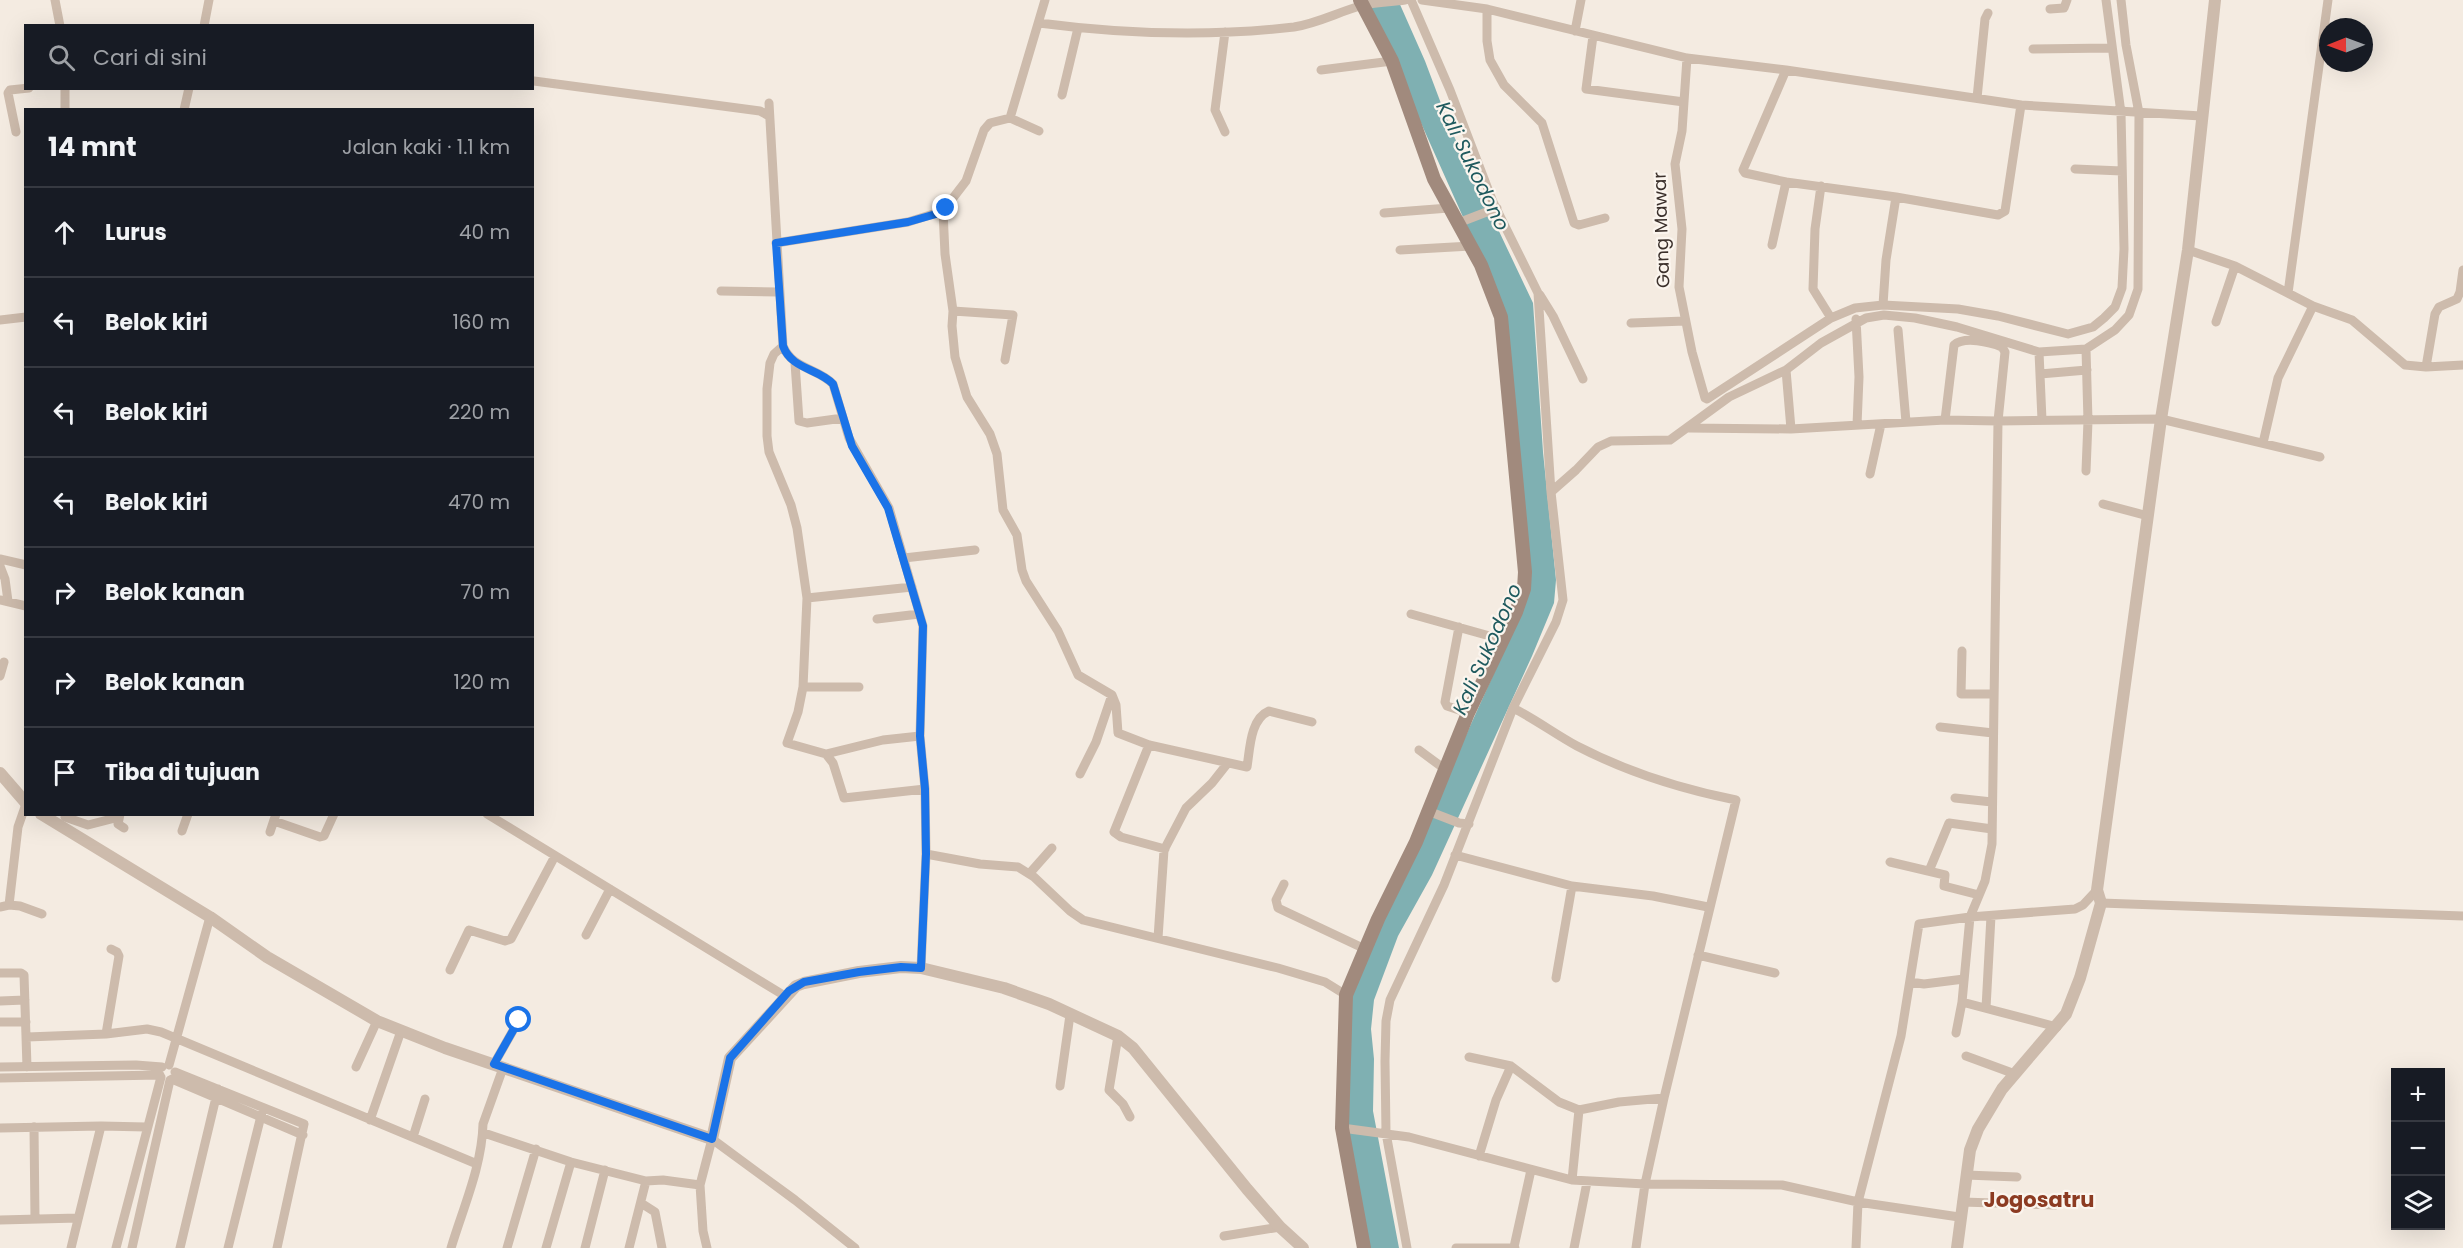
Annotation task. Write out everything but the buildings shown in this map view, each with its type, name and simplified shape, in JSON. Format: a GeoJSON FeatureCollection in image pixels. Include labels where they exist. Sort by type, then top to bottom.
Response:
{"type":"FeatureCollection","features":[{"type":"Feature","properties":{"kind":"main road"},"geometry":{"type":"LineString","coordinates":[[1362,1248],[1344,1128],[1346,995],[1365,948],[1430,812],[1468,713],[1504,640],[1524,589],[1523,545],[1501,317],[1481,265],[1460,222],[1449,208],[1434,179],[1392,61],[1363,4]]}},
{"type":"Feature","properties":{"kind":"street"},"geometry":{"type":"LineString","coordinates":[[54,0],[60,24]]}},
{"type":"Feature","properties":{"kind":"street"},"geometry":{"type":"LineString","coordinates":[[204,24],[209,0]]}},
{"type":"Feature","properties":{"kind":"street"},"geometry":{"type":"LineString","coordinates":[[1010,118],[1046,0]]}},
{"type":"Feature","properties":{"kind":"street"},"geometry":{"type":"LineString","coordinates":[[1039,23],[1078,28],[1168,33],[1225,32],[1295,27],[1325,21],[1363,4],[1405,0]]}},
{"type":"Feature","properties":{"kind":"street"},"geometry":{"type":"LineString","coordinates":[[1411,0],[1495,209],[1538,293],[1553,316],[1582,379]]}},
{"type":"Feature","properties":{"kind":"street"},"geometry":{"type":"LineString","coordinates":[[1422,0],[1487,9],[1688,58],[1786,70],[2020,105],[2201,117]]}},
{"type":"Feature","properties":{"kind":"street"},"geometry":{"type":"LineString","coordinates":[[1575,31],[1581,0]]}},
{"type":"Feature","properties":{"kind":"street"},"geometry":{"type":"LineString","coordinates":[[2050,9],[2064,8],[2067,0]]}},
{"type":"Feature","properties":{"kind":"street"},"geometry":{"type":"LineString","coordinates":[[1551,485],[1576,470],[1598,447],[1611,441],[1665,441],[1689,428],[1729,397],[1786,370],[1856,316],[1883,305],[1958,309],[1998,315],[2058,332],[2075,333],[2093,327],[2115,307],[2131,269],[2131,241],[2122,171],[2130,143],[2130,113],[2110,48],[2106,0]]}},
{"type":"Feature","properties":{"kind":"street"},"geometry":{"type":"LineString","coordinates":[[1821,186],[1815,229],[1813,289],[1831,318],[1876,315],[1915,318],[1957,327],[2039,351],[2086,350],[2115,330],[2129,315],[2138,289],[2131,269],[2130,113],[2121,0]]}},
{"type":"Feature","properties":{"kind":"street"},"geometry":{"type":"LineString","coordinates":[[1957,1248],[1959,1217],[1970,1150],[1978,1129],[2002,1089],[2057,1027],[2074,999],[2099,896],[2161,419],[2188,250],[2215,0]]}},
{"type":"Feature","properties":{"kind":"street"},"geometry":{"type":"LineString","coordinates":[[2288,293],[2328,0]]}},
{"type":"Feature","properties":{"kind":"street"},"geometry":{"type":"LineString","coordinates":[[1487,9],[1487,41],[1490,60],[1504,85],[1542,123],[1574,223],[1579,225],[1605,218]]}},
{"type":"Feature","properties":{"kind":"street"},"geometry":{"type":"LineString","coordinates":[[1977,98],[1985,19],[1988,13]]}},
{"type":"Feature","properties":{"kind":"street"},"geometry":{"type":"LineString","coordinates":[[1062,95],[1078,28]]}},
{"type":"Feature","properties":{"kind":"street"},"geometry":{"type":"LineString","coordinates":[[1225,32],[1215,110],[1225,132]]}},
{"type":"Feature","properties":{"kind":"street"},"geometry":{"type":"LineString","coordinates":[[1593,36],[1586,89],[1684,102]]}},
{"type":"Feature","properties":{"kind":"street"},"geometry":{"type":"LineString","coordinates":[[2033,49],[2110,48]]}},
{"type":"Feature","properties":{"kind":"street","name":"Gang Mawar"},"geometry":{"type":"LineString","coordinates":[[1688,58],[1675,176],[1682,229],[1679,287],[1685,321],[1706,399],[1785,350],[1831,318]]}},
{"type":"Feature","properties":{"kind":"street"},"geometry":{"type":"LineString","coordinates":[[1321,70],[1392,61]]}},
{"type":"Feature","properties":{"kind":"street"},"geometry":{"type":"LineString","coordinates":[[1786,70],[1743,170],[1745,173],[1786,182],[1896,197],[1998,215],[2003,214],[2020,105]]}},
{"type":"Feature","properties":{"kind":"street"},"geometry":{"type":"LineString","coordinates":[[534,81],[760,111],[769,109],[778,292],[783,346],[787,357],[833,384],[839,396],[852,446],[888,508],[923,626],[920,736],[925,789],[926,854],[922,963]]}},
{"type":"Feature","properties":{"kind":"street"},"geometry":{"type":"LineString","coordinates":[[16,132],[8,93],[10,90],[24,89]]}},
{"type":"Feature","properties":{"kind":"street"},"geometry":{"type":"LineString","coordinates":[[65,90],[65,108]]}},
{"type":"Feature","properties":{"kind":"street"},"geometry":{"type":"LineString","coordinates":[[184,108],[189,90]]}},
{"type":"Feature","properties":{"kind":"street"},"geometry":{"type":"LineString","coordinates":[[776,243],[908,222],[943,212],[966,181],[984,130],[990,123],[1010,118],[1039,131]]}},
{"type":"Feature","properties":{"kind":"street"},"geometry":{"type":"LineString","coordinates":[[2075,169],[2122,171]]}},
{"type":"Feature","properties":{"kind":"street"},"geometry":{"type":"LineString","coordinates":[[1772,245],[1786,182]]}},
{"type":"Feature","properties":{"kind":"street"},"geometry":{"type":"LineString","coordinates":[[1883,305],[1886,260],[1896,197]]}},
{"type":"Feature","properties":{"kind":"street"},"geometry":{"type":"LineString","coordinates":[[1384,213],[1449,208]]}},
{"type":"Feature","properties":{"kind":"street"},"geometry":{"type":"LineString","coordinates":[[1460,222],[1495,209]]}},
{"type":"Feature","properties":{"kind":"street"},"geometry":{"type":"LineString","coordinates":[[943,212],[945,254],[953,311],[955,357],[967,397],[990,434],[997,454],[1003,510],[1017,535],[1022,570],[1026,581],[1058,631],[1078,675],[1112,695],[1116,705],[1118,733],[1149,745],[1227,764],[1247,766],[1255,726],[1264,713],[1269,711],[1312,722]]}},
{"type":"Feature","properties":{"kind":"street"},"geometry":{"type":"LineString","coordinates":[[1400,250],[1471,246]]}},
{"type":"Feature","properties":{"kind":"street"},"geometry":{"type":"LineString","coordinates":[[2188,250],[2235,266],[2313,306],[2352,320],[2405,365],[2426,367],[2463,365]]}},
{"type":"Feature","properties":{"kind":"street"},"geometry":{"type":"LineString","coordinates":[[2216,322],[2235,266]]}},
{"type":"Feature","properties":{"kind":"street"},"geometry":{"type":"LineString","coordinates":[[2426,367],[2434,314],[2439,307],[2457,299],[2463,270]]}},
{"type":"Feature","properties":{"kind":"street"},"geometry":{"type":"LineString","coordinates":[[721,291],[778,292]]}},
{"type":"Feature","properties":{"kind":"street"},"geometry":{"type":"LineString","coordinates":[[1407,1248],[1383,1133],[1386,1021],[1390,1000],[1444,885],[1464,824],[1514,708],[1556,622],[1563,600],[1551,485],[1538,293]]}},
{"type":"Feature","properties":{"kind":"street"},"geometry":{"type":"LineString","coordinates":[[2263,443],[2278,378],[2313,306]]}},
{"type":"Feature","properties":{"kind":"street"},"geometry":{"type":"LineString","coordinates":[[953,311],[1012,315],[1005,360]]}},
{"type":"Feature","properties":{"kind":"street"},"geometry":{"type":"LineString","coordinates":[[1856,316],[1859,377],[1857,425]]}},
{"type":"Feature","properties":{"kind":"street"},"geometry":{"type":"LineString","coordinates":[[0,320],[24,317]]}},
{"type":"Feature","properties":{"kind":"street"},"geometry":{"type":"LineString","coordinates":[[1631,323],[1685,321]]}},
{"type":"Feature","properties":{"kind":"street"},"geometry":{"type":"LineString","coordinates":[[1898,330],[1906,422]]}},
{"type":"Feature","properties":{"kind":"street"},"geometry":{"type":"LineString","coordinates":[[1945,420],[1952,350],[1956,342],[1995,344],[2002,347],[2005,352],[1998,422],[1992,829],[1990,858],[1985,881],[1970,917],[1962,1002],[1956,1033]]}},
{"type":"Feature","properties":{"kind":"street"},"geometry":{"type":"LineString","coordinates":[[783,346],[774,354],[771,363],[767,390],[767,436],[769,452],[791,505],[797,528],[807,598],[803,687],[798,712],[787,743],[826,754],[883,740],[920,736]]}},
{"type":"Feature","properties":{"kind":"street"},"geometry":{"type":"LineString","coordinates":[[2086,350],[2088,421],[2086,471]]}},
{"type":"Feature","properties":{"kind":"street"},"geometry":{"type":"LineString","coordinates":[[2039,351],[2042,420]]}},
{"type":"Feature","properties":{"kind":"street"},"geometry":{"type":"LineString","coordinates":[[795,363],[799,421],[807,423],[843,418]]}},
{"type":"Feature","properties":{"kind":"street"},"geometry":{"type":"LineString","coordinates":[[1786,370],[1791,429]]}},
{"type":"Feature","properties":{"kind":"street"},"geometry":{"type":"LineString","coordinates":[[2040,374],[2086,370]]}},
{"type":"Feature","properties":{"kind":"street"},"geometry":{"type":"LineString","coordinates":[[1689,428],[1791,429],[1945,420],[1998,422],[2161,419],[2319,457]]}},
{"type":"Feature","properties":{"kind":"street"},"geometry":{"type":"LineString","coordinates":[[1870,474],[1881,424]]}},
{"type":"Feature","properties":{"kind":"street"},"geometry":{"type":"LineString","coordinates":[[2103,504],[2148,516]]}},
{"type":"Feature","properties":{"kind":"street"},"geometry":{"type":"LineString","coordinates":[[904,558],[975,550]]}},
{"type":"Feature","properties":{"kind":"street"},"geometry":{"type":"LineString","coordinates":[[0,559],[24,565]]}},
{"type":"Feature","properties":{"kind":"street"},"geometry":{"type":"LineString","coordinates":[[0,566],[5,579],[4,601],[24,606]]}},
{"type":"Feature","properties":{"kind":"street"},"geometry":{"type":"LineString","coordinates":[[807,598],[912,587]]}},
{"type":"Feature","properties":{"kind":"street"},"geometry":{"type":"LineString","coordinates":[[877,619],[919,614]]}},
{"type":"Feature","properties":{"kind":"street"},"geometry":{"type":"LineString","coordinates":[[1411,614],[1504,640]]}},
{"type":"Feature","properties":{"kind":"street"},"geometry":{"type":"LineString","coordinates":[[1459,627],[1445,702],[1447,706],[1468,713]]}},
{"type":"Feature","properties":{"kind":"street"},"geometry":{"type":"LineString","coordinates":[[1962,651],[1961,694],[1994,694]]}},
{"type":"Feature","properties":{"kind":"street"},"geometry":{"type":"LineString","coordinates":[[0,676],[4,662]]}},
{"type":"Feature","properties":{"kind":"street"},"geometry":{"type":"LineString","coordinates":[[803,687],[859,687]]}},
{"type":"Feature","properties":{"kind":"street"},"geometry":{"type":"LineString","coordinates":[[1080,774],[1096,742],[1112,695]]}},
{"type":"Feature","properties":{"kind":"street"},"geometry":{"type":"LineString","coordinates":[[1514,708],[1579,747],[1642,774],[1693,791],[1736,800],[1708,907],[1664,1098],[1646,1184],[1636,1248]]}},
{"type":"Feature","properties":{"kind":"street"},"geometry":{"type":"LineString","coordinates":[[1940,727],[1993,733]]}},
{"type":"Feature","properties":{"kind":"street"},"geometry":{"type":"LineString","coordinates":[[1149,745],[1114,832],[1121,837],[1165,849]]}},
{"type":"Feature","properties":{"kind":"street"},"geometry":{"type":"LineString","coordinates":[[1419,750],[1446,770]]}},
{"type":"Feature","properties":{"kind":"street"},"geometry":{"type":"LineString","coordinates":[[826,754],[833,763],[844,798],[925,789]]}},
{"type":"Feature","properties":{"kind":"street"},"geometry":{"type":"LineString","coordinates":[[1158,938],[1165,849],[1186,808],[1212,783],[1227,764]]}},
{"type":"Feature","properties":{"kind":"street"},"geometry":{"type":"LineString","coordinates":[[0,773],[24,801]]}},
{"type":"Feature","properties":{"kind":"street"},"geometry":{"type":"LineString","coordinates":[[1955,798],[1992,802]]}},
{"type":"Feature","properties":{"kind":"street"},"geometry":{"type":"LineString","coordinates":[[24,809],[18,827],[4,906],[20,906],[42,914]]}},
{"type":"Feature","properties":{"kind":"street"},"geometry":{"type":"LineString","coordinates":[[1430,812],[1464,824]]}},
{"type":"Feature","properties":{"kind":"street"},"geometry":{"type":"LineString","coordinates":[[64,819],[86,825],[119,816],[118,824],[124,828]]}},
{"type":"Feature","properties":{"kind":"street"},"geometry":{"type":"LineString","coordinates":[[182,831],[187,816]]}},
{"type":"Feature","properties":{"kind":"street"},"geometry":{"type":"LineString","coordinates":[[270,832],[275,818],[320,837],[324,836],[333,816]]}},
{"type":"Feature","properties":{"kind":"street"},"geometry":{"type":"LineString","coordinates":[[490,816],[785,996]]}},
{"type":"Feature","properties":{"kind":"street"},"geometry":{"type":"LineString","coordinates":[[64,819],[267,957],[377,1021],[498,1066],[712,1139],[795,1200],[855,1248]]}},
{"type":"Feature","properties":{"kind":"street"},"geometry":{"type":"LineString","coordinates":[[1929,871],[1949,823],[1992,829]]}},
{"type":"Feature","properties":{"kind":"street"},"geometry":{"type":"LineString","coordinates":[[1029,874],[1052,848]]}},
{"type":"Feature","properties":{"kind":"street"},"geometry":{"type":"LineString","coordinates":[[926,854],[980,864],[1018,867],[1029,874],[1070,912],[1083,920],[1278,968],[1325,982],[1346,995]]}},
{"type":"Feature","properties":{"kind":"street"},"geometry":{"type":"LineString","coordinates":[[1455,855],[1572,886],[1653,896],[1708,907]]}},
{"type":"Feature","properties":{"kind":"street"},"geometry":{"type":"LineString","coordinates":[[450,970],[470,929],[505,941],[511,939],[555,856]]}},
{"type":"Feature","properties":{"kind":"street"},"geometry":{"type":"LineString","coordinates":[[1890,862],[1945,875],[1944,886],[1979,895]]}},
{"type":"Feature","properties":{"kind":"street"},"geometry":{"type":"LineString","coordinates":[[1284,884],[1276,900],[1278,908],[1365,948]]}},
{"type":"Feature","properties":{"kind":"street"},"geometry":{"type":"LineString","coordinates":[[1556,978],[1572,886]]}},
{"type":"Feature","properties":{"kind":"street"},"geometry":{"type":"LineString","coordinates":[[586,935],[610,889]]}},
{"type":"Feature","properties":{"kind":"street"},"geometry":{"type":"LineString","coordinates":[[1856,1248],[1858,1202],[1901,1036],[1919,924],[1970,917],[2079,908],[2099,896],[2463,916]]}},
{"type":"Feature","properties":{"kind":"street"},"geometry":{"type":"LineString","coordinates":[[1986,1008],[1991,916]]}},
{"type":"Feature","properties":{"kind":"street"},"geometry":{"type":"LineString","coordinates":[[132,1248],[175,1037],[210,917]]}},
{"type":"Feature","properties":{"kind":"street"},"geometry":{"type":"LineString","coordinates":[[106,1034],[119,956],[111,949]]}},
{"type":"Feature","properties":{"kind":"street"},"geometry":{"type":"LineString","coordinates":[[1698,955],[1775,973]]}},
{"type":"Feature","properties":{"kind":"street"},"geometry":{"type":"LineString","coordinates":[[708,1248],[703,1230],[700,1185],[730,1058],[785,996],[804,982],[922,963],[1049,1004],[1118,1036],[1145,1061],[1247,1190],[1280,1227],[1303,1248]]}},
{"type":"Feature","properties":{"kind":"street"},"geometry":{"type":"LineString","coordinates":[[0,973],[24,974],[27,1067]]}},
{"type":"Feature","properties":{"kind":"street"},"geometry":{"type":"LineString","coordinates":[[1910,981],[1924,984],[1964,979]]}},
{"type":"Feature","properties":{"kind":"street"},"geometry":{"type":"LineString","coordinates":[[0,1000],[25,1000]]}},
{"type":"Feature","properties":{"kind":"street"},"geometry":{"type":"LineString","coordinates":[[1962,1002],[2057,1027]]}},
{"type":"Feature","properties":{"kind":"street"},"geometry":{"type":"LineString","coordinates":[[1060,1086],[1070,1015]]}},
{"type":"Feature","properties":{"kind":"street"},"geometry":{"type":"LineString","coordinates":[[451,1248],[477,1164],[484,1133],[483,1124],[498,1066],[519,1020]]}},
{"type":"Feature","properties":{"kind":"street"},"geometry":{"type":"LineString","coordinates":[[356,1067],[377,1021]]}},
{"type":"Feature","properties":{"kind":"street"},"geometry":{"type":"LineString","coordinates":[[0,1022],[26,1022]]}},
{"type":"Feature","properties":{"kind":"street"},"geometry":{"type":"LineString","coordinates":[[27,1037],[106,1034],[147,1029],[175,1037],[477,1164]]}},
{"type":"Feature","properties":{"kind":"street"},"geometry":{"type":"LineString","coordinates":[[370,1120],[401,1031]]}},
{"type":"Feature","properties":{"kind":"street"},"geometry":{"type":"LineString","coordinates":[[1118,1036],[1109,1090],[1124,1104],[1130,1117]]}},
{"type":"Feature","properties":{"kind":"street"},"geometry":{"type":"LineString","coordinates":[[1966,1056],[2015,1074]]}},
{"type":"Feature","properties":{"kind":"street"},"geometry":{"type":"LineString","coordinates":[[1469,1057],[1511,1066],[1559,1102],[1579,1110],[1618,1102],[1664,1098]]}},
{"type":"Feature","properties":{"kind":"street"},"geometry":{"type":"LineString","coordinates":[[0,1067],[136,1065],[304,1123],[277,1248]]}},
{"type":"Feature","properties":{"kind":"street"},"geometry":{"type":"LineString","coordinates":[[1479,1156],[1496,1100],[1511,1066]]}},
{"type":"Feature","properties":{"kind":"street"},"geometry":{"type":"LineString","coordinates":[[0,1078],[167,1074]]}},
{"type":"Feature","properties":{"kind":"street"},"geometry":{"type":"LineString","coordinates":[[116,1248],[146,1127],[167,1074]]}},
{"type":"Feature","properties":{"kind":"street"},"geometry":{"type":"LineString","coordinates":[[180,1248],[217,1093]]}},
{"type":"Feature","properties":{"kind":"street"},"geometry":{"type":"LineString","coordinates":[[235,1100],[260,1118],[303,1135]]}},
{"type":"Feature","properties":{"kind":"street"},"geometry":{"type":"LineString","coordinates":[[413,1137],[425,1100]]}},
{"type":"Feature","properties":{"kind":"street"},"geometry":{"type":"LineString","coordinates":[[228,1248],[263,1108]]}},
{"type":"Feature","properties":{"kind":"street"},"geometry":{"type":"LineString","coordinates":[[1572,1180],[1579,1110]]}},
{"type":"Feature","properties":{"kind":"street"},"geometry":{"type":"LineString","coordinates":[[71,1248],[101,1126]]}},
{"type":"Feature","properties":{"kind":"street"},"geometry":{"type":"LineString","coordinates":[[34,1127],[35,1219]]}},
{"type":"Feature","properties":{"kind":"street"},"geometry":{"type":"LineString","coordinates":[[0,1128],[146,1127]]}},
{"type":"Feature","properties":{"kind":"street"},"geometry":{"type":"LineString","coordinates":[[1344,1128],[1383,1133],[1572,1180],[1646,1184],[1782,1185],[1858,1202],[1959,1217]]}},
{"type":"Feature","properties":{"kind":"street"},"geometry":{"type":"LineString","coordinates":[[484,1133],[571,1162],[646,1181],[663,1180],[700,1185]]}},
{"type":"Feature","properties":{"kind":"street"},"geometry":{"type":"LineString","coordinates":[[507,1248],[536,1149]]}},
{"type":"Feature","properties":{"kind":"street"},"geometry":{"type":"LineString","coordinates":[[546,1248],[571,1162]]}},
{"type":"Feature","properties":{"kind":"street"},"geometry":{"type":"LineString","coordinates":[[585,1248],[605,1170]]}},
{"type":"Feature","properties":{"kind":"street"},"geometry":{"type":"LineString","coordinates":[[1456,1248],[1514,1247],[1531,1170]]}},
{"type":"Feature","properties":{"kind":"street"},"geometry":{"type":"LineString","coordinates":[[1966,1175],[2017,1178]]}},
{"type":"Feature","properties":{"kind":"street"},"geometry":{"type":"LineString","coordinates":[[629,1248],[646,1181]]}},
{"type":"Feature","properties":{"kind":"street"},"geometry":{"type":"LineString","coordinates":[[1574,1248],[1587,1182]]}},
{"type":"Feature","properties":{"kind":"street"},"geometry":{"type":"LineString","coordinates":[[1962,1202],[2055,1205]]}},
{"type":"Feature","properties":{"kind":"street"},"geometry":{"type":"LineString","coordinates":[[640,1203],[655,1212],[662,1248]]}},
{"type":"Feature","properties":{"kind":"street"},"geometry":{"type":"LineString","coordinates":[[0,1220],[78,1218]]}},
{"type":"Feature","properties":{"kind":"street"},"geometry":{"type":"LineString","coordinates":[[1224,1236],[1280,1227]]}},
{"type":"Feature","properties":{"kind":"water"},"geometry":{"type":"Polygon","coordinates":[[[1366,0],[1398,0],[1425,61],[1451,130],[1533,303],[1543,452],[1556,580],[1554,603],[1532,656],[1432,875],[1398,936],[1374,1000],[1371,1029],[1374,1059],[1373,1111],[1399,1248],[1369,1248],[1347,1141],[1350,992],[1521,609],[1502,311],[1480,255],[1366,0]]]}},
{"type":"Feature","properties":{"kind":"district","name":"Jogosatru"},"geometry":{"type":"Point","coordinates":[2039,1199]}},
{"type":"Feature","properties":{"kind":"route"},"geometry":{"type":"LineString","coordinates":[[519,1020],[494,1064],[712,1139],[730,1058],[789,991],[804,982],[859,972],[901,967],[921,968],[926,854],[925,789],[920,736],[923,626],[888,508],[852,446],[839,396],[833,384],[787,357],[783,346],[776,243],[908,222],[943,212],[946,208]]}},
{"type":"Feature","properties":{"kind":"water label","name":"Kali Sukodono"},"geometry":{"type":"Point","coordinates":[1473,166]}},
{"type":"Feature","properties":{"kind":"water label","name":"Kali Sukodono"},"geometry":{"type":"Point","coordinates":[1487,649]}}]}
